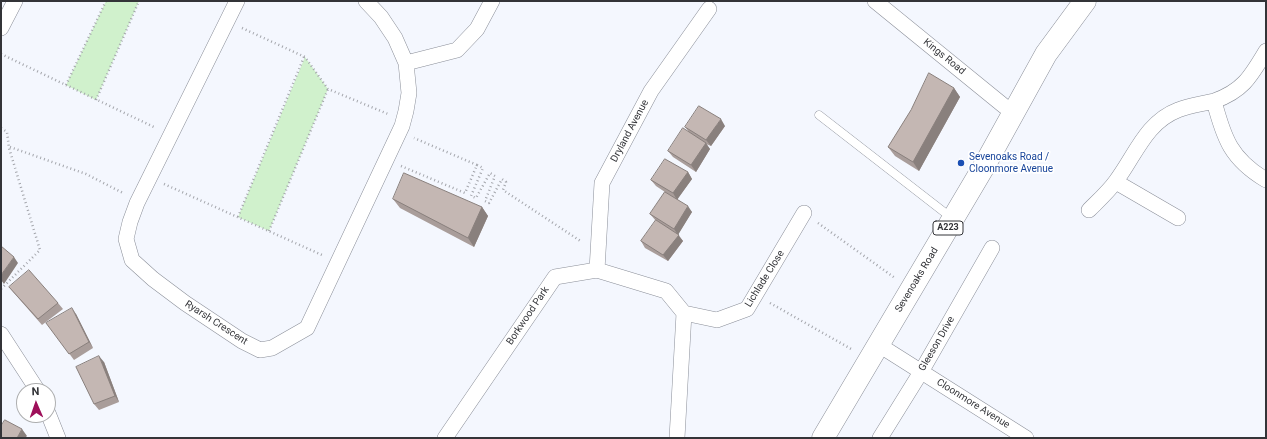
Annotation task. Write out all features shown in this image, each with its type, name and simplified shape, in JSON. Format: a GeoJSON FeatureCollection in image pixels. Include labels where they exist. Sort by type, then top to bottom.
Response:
{"type":"FeatureCollection","features":[{"type":"Feature","properties":{"kind":"main road","name":"Sevenoaks Road"},"geometry":{"type":"LineString","coordinates":[[823,438],[953,219],[1046,54],[1085,1]]}},
{"type":"Feature","properties":{"kind":"main road","name":"Sevenoaks Road"},"geometry":{"type":"LineString","coordinates":[[1072,19],[1097,1]]}},
{"type":"Feature","properties":{"kind":"street"},"geometry":{"type":"LineString","coordinates":[[1,28],[15,1]]}},
{"type":"Feature","properties":{"kind":"street","name":"Ryarsh Crescent"},"geometry":{"type":"LineString","coordinates":[[238,1],[138,201],[130,222],[126,239],[132,260],[153,279],[185,303],[242,341],[260,350],[272,348],[307,328],[386,160],[406,111],[409,93],[406,63],[395,38],[381,17],[366,1]]}},
{"type":"Feature","properties":{"kind":"street"},"geometry":{"type":"LineString","coordinates":[[406,63],[456,50],[477,29],[492,1]]}},
{"type":"Feature","properties":{"kind":"street","name":"Kings Road"},"geometry":{"type":"LineString","coordinates":[[874,1],[1004,106],[1014,111]]}},
{"type":"Feature","properties":{"kind":"street","name":"Dryland Avenue"},"geometry":{"type":"LineString","coordinates":[[598,270],[602,184],[651,91],[709,9]]}},
{"type":"Feature","properties":{"kind":"street"},"geometry":{"type":"LineString","coordinates":[[1089,210],[1116,182],[1152,127],[1177,110],[1222,99],[1239,88],[1248,78],[1266,51]]}},
{"type":"Feature","properties":{"kind":"street"},"geometry":{"type":"LineString","coordinates":[[1214,101],[1220,127],[1232,151],[1253,172],[1266,180]]}},
{"type":"Feature","properties":{"kind":"street"},"geometry":{"type":"LineString","coordinates":[[1116,182],[1178,218]]}},
{"type":"Feature","properties":{"kind":"street","name":"Lichlade Close"},"geometry":{"type":"LineString","coordinates":[[684,313],[717,320],[747,310],[804,213]]}},
{"type":"Feature","properties":{"kind":"street","name":"Gleeson Drive"},"geometry":{"type":"LineString","coordinates":[[880,438],[921,372],[992,248]]}},
{"type":"Feature","properties":{"kind":"street","name":"Borkwood Park"},"geometry":{"type":"LineString","coordinates":[[445,438],[554,277],[598,270],[666,291],[684,313]]}},
{"type":"Feature","properties":{"kind":"street"},"geometry":{"type":"LineString","coordinates":[[677,438],[684,313]]}},
{"type":"Feature","properties":{"kind":"street"},"geometry":{"type":"LineString","coordinates":[[1,334],[33,383]]}},
{"type":"Feature","properties":{"kind":"street","name":"Cloonmore Avenue"},"geometry":{"type":"LineString","coordinates":[[874,352],[921,372],[1026,438]]}},
{"type":"Feature","properties":{"kind":"street"},"geometry":{"type":"LineString","coordinates":[[52,423],[58,438]]}},
{"type":"Feature","properties":{"kind":"lane"},"geometry":{"type":"LineString","coordinates":[[819,115],[953,219]]}},
{"type":"Feature","properties":{"kind":"path"},"geometry":{"type":"LineString","coordinates":[[66,85],[106,1]]}},
{"type":"Feature","properties":{"kind":"path"},"geometry":{"type":"LineString","coordinates":[[96,100],[139,1]]}},
{"type":"Feature","properties":{"kind":"path"},"geometry":{"type":"LineString","coordinates":[[228,21],[304,57],[328,89],[483,168],[471,196]]}},
{"type":"Feature","properties":{"kind":"path"},"geometry":{"type":"LineString","coordinates":[[1,54],[170,135]]}},
{"type":"Feature","properties":{"kind":"path"},"geometry":{"type":"LineString","coordinates":[[238,217],[304,57]]}},
{"type":"Feature","properties":{"kind":"path"},"geometry":{"type":"LineString","coordinates":[[269,231],[328,89]]}},
{"type":"Feature","properties":{"kind":"path"},"geometry":{"type":"LineString","coordinates":[[1,128],[7,132],[9,147],[40,250],[1,289]]}},
{"type":"Feature","properties":{"kind":"path"},"geometry":{"type":"LineString","coordinates":[[9,147],[86,174],[138,201]]}},
{"type":"Feature","properties":{"kind":"path"},"geometry":{"type":"LineString","coordinates":[[386,160],[476,198],[490,173],[495,176],[485,201],[489,203],[502,179],[506,182],[503,190],[598,253]]}},
{"type":"Feature","properties":{"kind":"path"},"geometry":{"type":"LineString","coordinates":[[465,193],[477,165]]}},
{"type":"Feature","properties":{"kind":"path"},"geometry":{"type":"LineString","coordinates":[[149,178],[338,262]]}},
{"type":"Feature","properties":{"kind":"path"},"geometry":{"type":"LineString","coordinates":[[804,213],[911,290]]}},
{"type":"Feature","properties":{"kind":"path"},"geometry":{"type":"LineString","coordinates":[[756,295],[874,352]]}},
{"type":"Feature","properties":{"kind":"green space"},"geometry":{"type":"Polygon","coordinates":[[[106,1],[139,1],[96,100],[66,85],[106,1]]]}},
{"type":"Feature","properties":{"kind":"green space"},"geometry":{"type":"Polygon","coordinates":[[[305,57],[328,89],[269,231],[238,217],[305,57]]]}},
{"type":"Feature","properties":{"kind":"building"},"geometry":{"type":"Polygon","coordinates":[[[929,73],[954,88],[913,162],[888,147],[911,110],[929,73]]]}},
{"type":"Feature","properties":{"kind":"building"},"geometry":{"type":"Polygon","coordinates":[[[699,106],[721,119],[706,140],[685,127],[699,106]]]}},
{"type":"Feature","properties":{"kind":"building"},"geometry":{"type":"Polygon","coordinates":[[[683,128],[706,143],[691,165],[668,151],[683,128]]]}},
{"type":"Feature","properties":{"kind":"building"},"geometry":{"type":"Polygon","coordinates":[[[665,159],[688,172],[673,193],[651,180],[665,159]]]}},
{"type":"Feature","properties":{"kind":"building"},"geometry":{"type":"Polygon","coordinates":[[[404,173],[482,207],[468,238],[393,199],[404,173]]]}},
{"type":"Feature","properties":{"kind":"building"},"geometry":{"type":"Polygon","coordinates":[[[665,192],[688,206],[674,229],[650,214],[665,192]]]}},
{"type":"Feature","properties":{"kind":"building"},"geometry":{"type":"Polygon","coordinates":[[[656,220],[679,235],[663,255],[641,241],[656,220]]]}},
{"type":"Feature","properties":{"kind":"building"},"geometry":{"type":"Polygon","coordinates":[[[1,246],[14,257],[1,275],[1,246]]]}},
{"type":"Feature","properties":{"kind":"building"},"geometry":{"type":"Polygon","coordinates":[[[29,270],[58,303],[38,319],[9,287],[29,270]]]}},
{"type":"Feature","properties":{"kind":"building"},"geometry":{"type":"Polygon","coordinates":[[[72,308],[89,342],[69,354],[46,323],[72,308]]]}},
{"type":"Feature","properties":{"kind":"building"},"geometry":{"type":"Polygon","coordinates":[[[99,356],[115,396],[94,404],[76,367],[99,356]]]}},
{"type":"Feature","properties":{"kind":"building"},"geometry":{"type":"Polygon","coordinates":[[[5,420],[22,429],[17,438],[1,438],[1,426],[5,420]]]}},
{"type":"Feature","properties":{"kind":"place","name":"Sevenoaks Road / Cloonmore Avenue"},"geometry":{"type":"Point","coordinates":[961,163]}}]}
